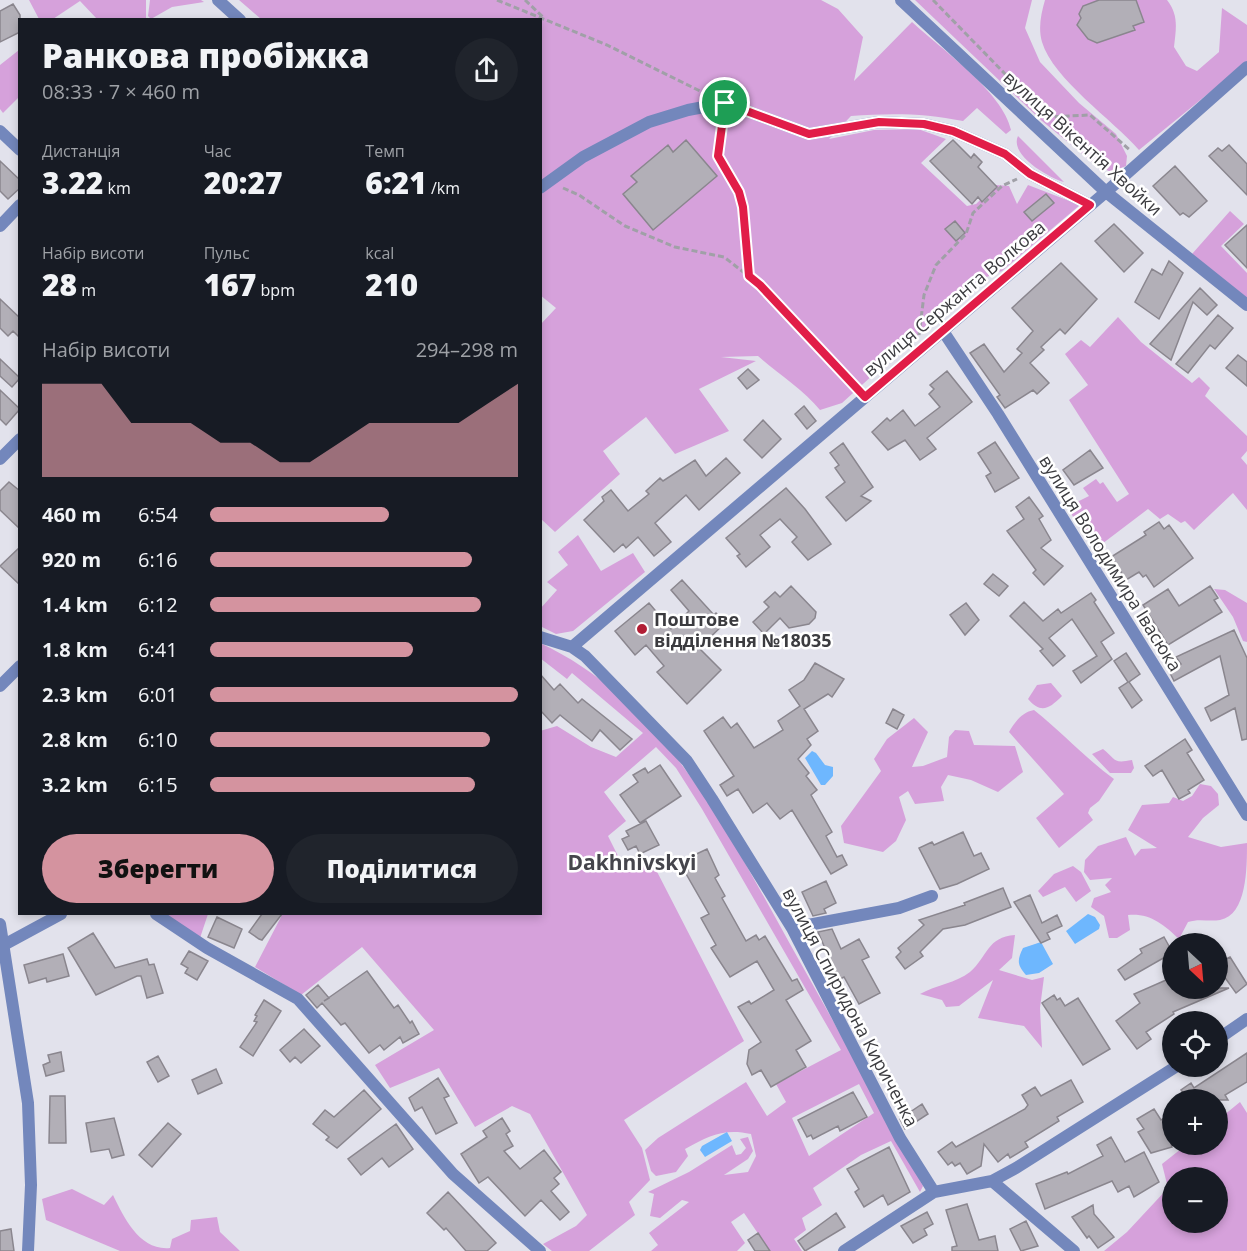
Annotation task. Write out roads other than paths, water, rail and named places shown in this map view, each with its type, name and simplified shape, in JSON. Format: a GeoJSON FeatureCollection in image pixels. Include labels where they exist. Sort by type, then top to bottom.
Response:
{"type":"FeatureCollection","features":[{"type":"Feature","properties":{"kind":"street"},"geometry":{"type":"LineString","coordinates":[[218,0],[238,18]]}},
{"type":"Feature","properties":{"kind":"street","name":"вулиця Вікентія Хвойки"},"geometry":{"type":"LineString","coordinates":[[901,0],[1106,192],[1247,305]]}},
{"type":"Feature","properties":{"kind":"street","name":"вулиця Сержанта Волкова"},"geometry":{"type":"LineString","coordinates":[[572,647],[1106,192],[1247,67]]}},
{"type":"Feature","properties":{"kind":"street"},"geometry":{"type":"LineString","coordinates":[[544,185],[583,157],[649,122],[688,110],[725,103],[809,134],[879,122],[924,124],[953,131],[1005,154],[1030,174],[1090,205]]}},
{"type":"Feature","properties":{"kind":"street"},"geometry":{"type":"LineString","coordinates":[[0,131],[18,148]]}},
{"type":"Feature","properties":{"kind":"street"},"geometry":{"type":"LineString","coordinates":[[0,226],[18,208]]}},
{"type":"Feature","properties":{"kind":"street","name":"вулиця Володимира Івасюка"},"geometry":{"type":"LineString","coordinates":[[943,331],[998,414],[1247,815]]}},
{"type":"Feature","properties":{"kind":"street"},"geometry":{"type":"LineString","coordinates":[[0,459],[18,441]]}},
{"type":"Feature","properties":{"kind":"street","name":"вулиця Спиридона Кириченка"},"geometry":{"type":"LineString","coordinates":[[542,638],[572,647],[585,656],[687,761],[792,928],[900,1138],[934,1192]]}},
{"type":"Feature","properties":{"kind":"street"},"geometry":{"type":"LineString","coordinates":[[0,686],[18,668]]}},
{"type":"Feature","properties":{"kind":"street"},"geometry":{"type":"LineString","coordinates":[[792,928],[899,908],[932,896]]}},
{"type":"Feature","properties":{"kind":"street"},"geometry":{"type":"LineString","coordinates":[[1,946],[59,915]]}},
{"type":"Feature","properties":{"kind":"street"},"geometry":{"type":"LineString","coordinates":[[159,915],[207,948],[298,999],[453,1174],[540,1251]]}},
{"type":"Feature","properties":{"kind":"street"},"geometry":{"type":"LineString","coordinates":[[0,924],[1,946],[28,1103],[31,1185],[28,1251]]}},
{"type":"Feature","properties":{"kind":"street"},"geometry":{"type":"LineString","coordinates":[[1228,1032],[1247,1019]]}},
{"type":"Feature","properties":{"kind":"street"},"geometry":{"type":"LineString","coordinates":[[844,1251],[934,1192],[992,1181],[1162,1075]]}},
{"type":"Feature","properties":{"kind":"street"},"geometry":{"type":"LineString","coordinates":[[992,1181],[1074,1251]]}},
{"type":"Feature","properties":{"kind":"water"},"geometry":{"type":"Polygon","coordinates":[[[812,751],[825,765],[833,767],[833,776],[825,785],[821,785],[805,758],[812,751]]]}},
{"type":"Feature","properties":{"kind":"water"},"geometry":{"type":"Polygon","coordinates":[[[1088,914],[1095,917],[1100,925],[1099,929],[1075,944],[1066,931],[1088,914]]]}},
{"type":"Feature","properties":{"kind":"water"},"geometry":{"type":"Polygon","coordinates":[[[1041,942],[1053,964],[1039,973],[1026,975],[1020,965],[1021,952],[1023,948],[1041,942]]]}},
{"type":"Feature","properties":{"kind":"water"},"geometry":{"type":"Polygon","coordinates":[[[727,1132],[732,1141],[705,1157],[700,1150],[702,1146],[727,1132]]]}},
{"type":"Feature","properties":{"kind":"place","name":"Поштове відділення №18035"},"geometry":{"type":"Point","coordinates":[642,629]}},
{"type":"Feature","properties":{"kind":"district","name":"Dakhnivskyi"},"geometry":{"type":"Point","coordinates":[632,862]}}]}
